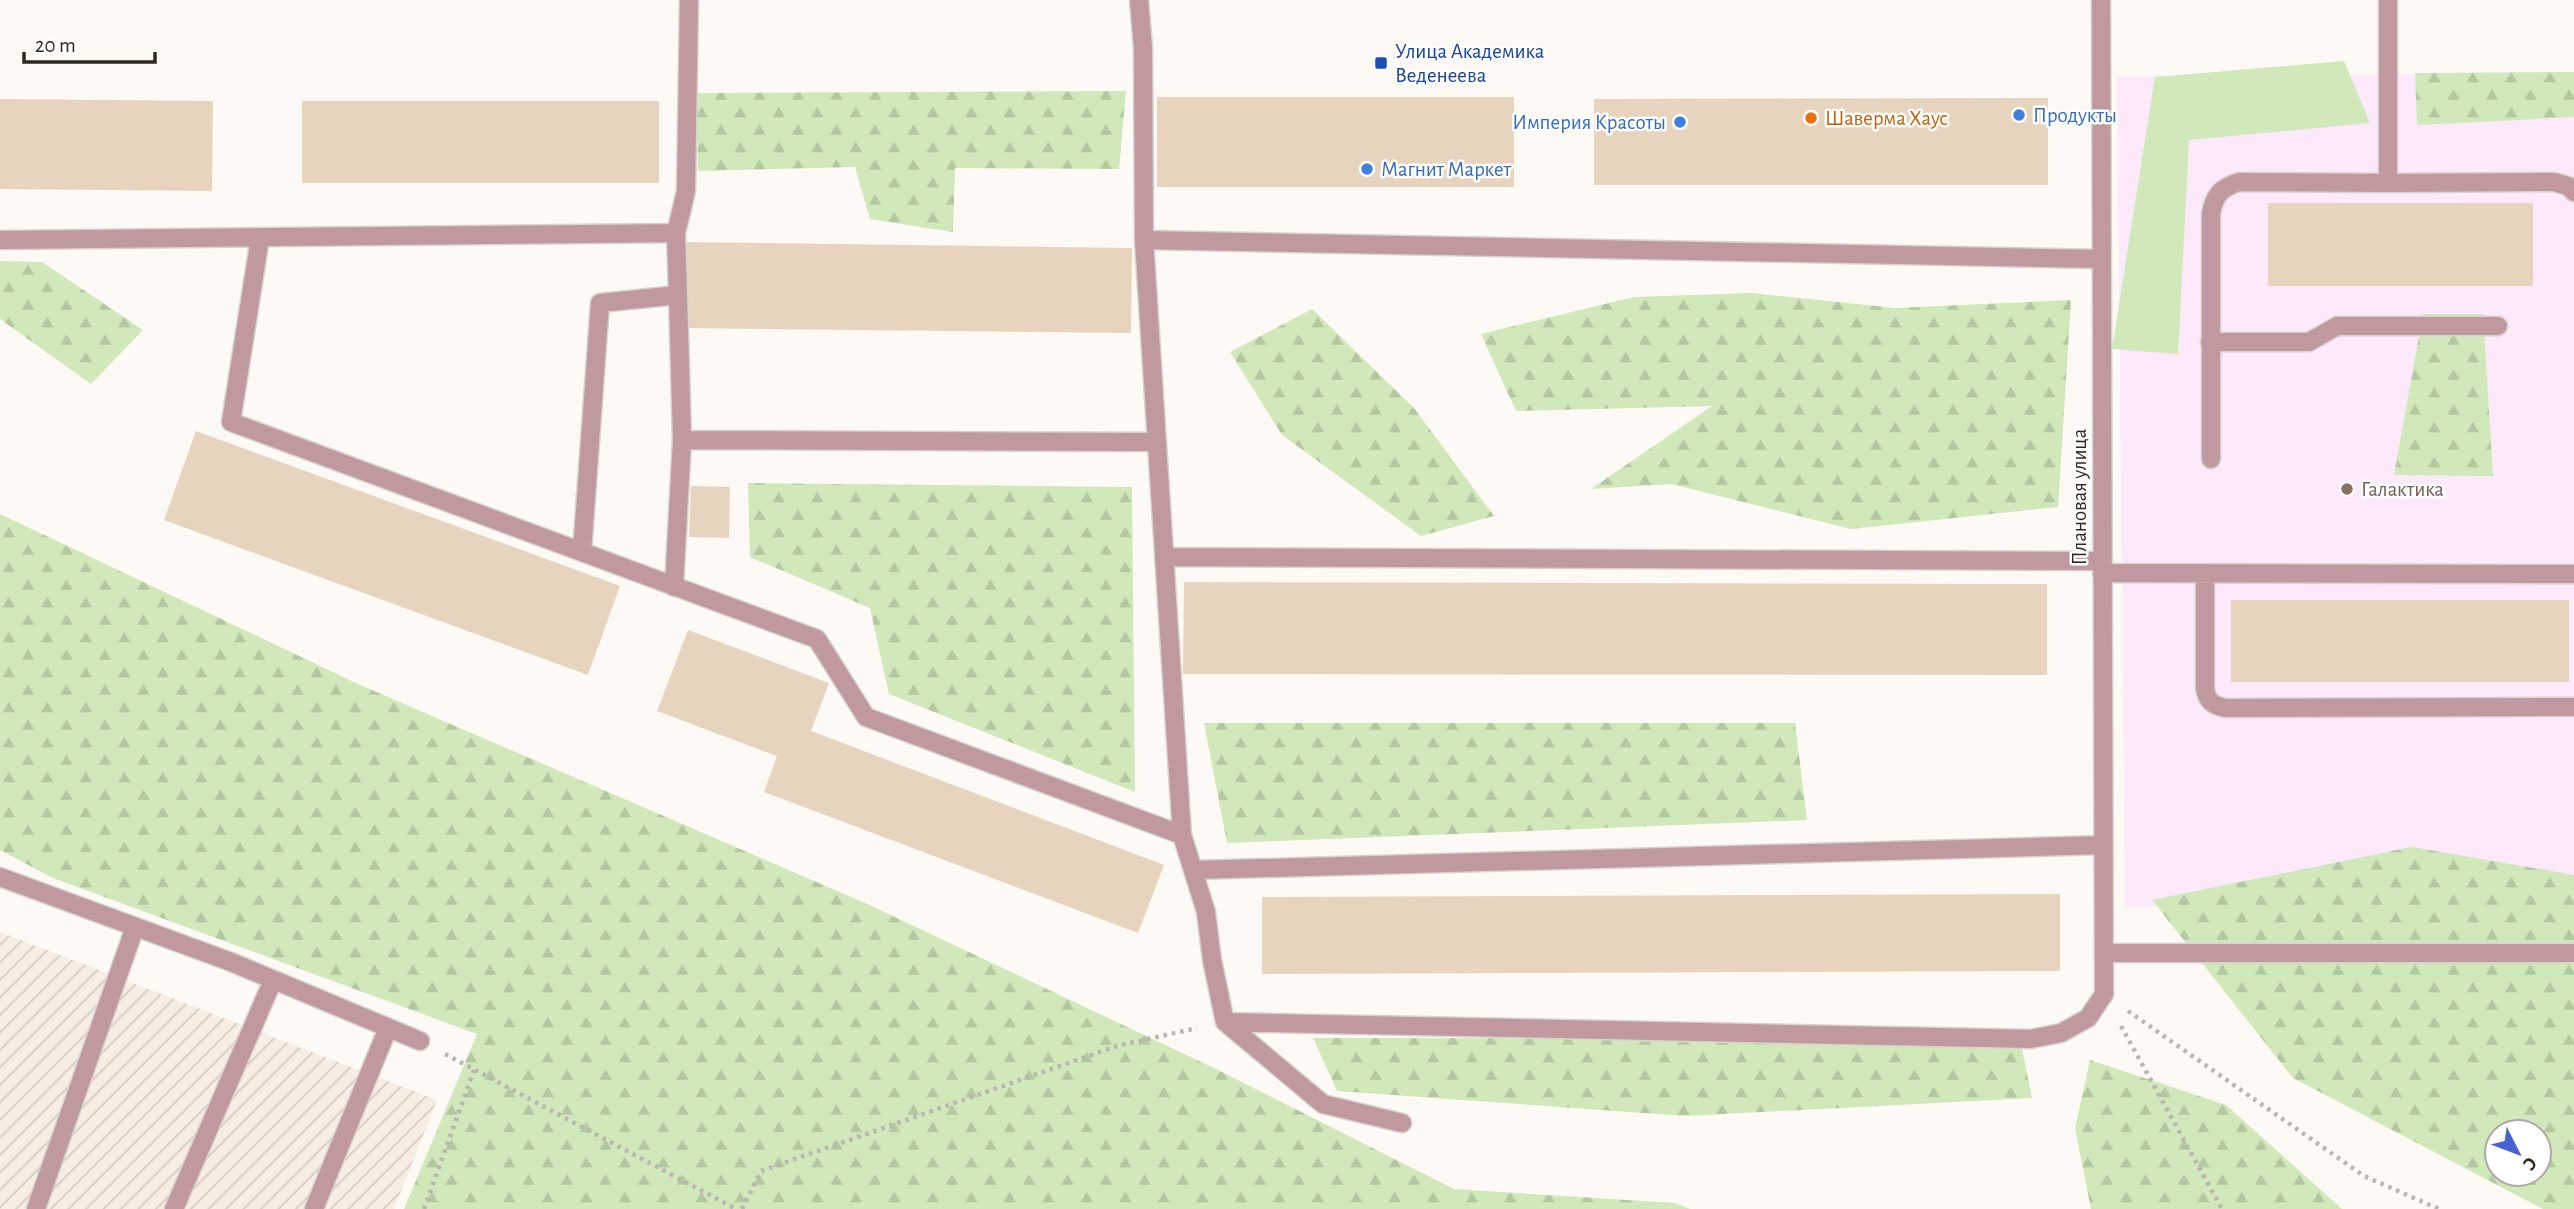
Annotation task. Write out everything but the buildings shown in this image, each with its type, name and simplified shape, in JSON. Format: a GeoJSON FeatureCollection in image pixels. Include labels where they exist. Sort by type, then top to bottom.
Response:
{"type":"FeatureCollection","features":[{"type":"Feature","properties":{"kind":"street"},"geometry":{"type":"LineString","coordinates":[[674,587],[682,440],[676,233],[686,191],[689,0]]}},
{"type":"Feature","properties":{"kind":"street"},"geometry":{"type":"LineString","coordinates":[[1139,0],[1143,48],[1144,240],[1182,835],[1206,912],[1212,960],[1225,1022],[1323,1104],[1402,1123]]}},
{"type":"Feature","properties":{"kind":"street","name":"Плановая улица"},"geometry":{"type":"LineString","coordinates":[[2101,0],[2104,994]]}},
{"type":"Feature","properties":{"kind":"street"},"geometry":{"type":"LineString","coordinates":[[2388,0],[2388,183]]}},
{"type":"Feature","properties":{"kind":"street"},"geometry":{"type":"LineString","coordinates":[[2211,459],[2211,213],[2214,197],[2224,187],[2239,182],[2554,182],[2568,186],[2574,192]]}},
{"type":"Feature","properties":{"kind":"street"},"geometry":{"type":"LineString","coordinates":[[0,240],[676,233]]}},
{"type":"Feature","properties":{"kind":"street"},"geometry":{"type":"LineString","coordinates":[[260,238],[231,422],[817,639],[866,718],[1182,835]]}},
{"type":"Feature","properties":{"kind":"street"},"geometry":{"type":"LineString","coordinates":[[1144,240],[2101,259]]}},
{"type":"Feature","properties":{"kind":"street"},"geometry":{"type":"LineString","coordinates":[[582,552],[600,303],[678,295]]}},
{"type":"Feature","properties":{"kind":"street"},"geometry":{"type":"LineString","coordinates":[[2210,342],[2309,342],[2337,326],[2498,326]]}},
{"type":"Feature","properties":{"kind":"street"},"geometry":{"type":"LineString","coordinates":[[682,440],[1157,442]]}},
{"type":"Feature","properties":{"kind":"street"},"geometry":{"type":"LineString","coordinates":[[1164,557],[2102,567],[2205,574],[2574,574]]}},
{"type":"Feature","properties":{"kind":"street"},"geometry":{"type":"LineString","coordinates":[[2205,574],[2205,688],[2207,699],[2214,706],[2225,709],[2574,707]]}},
{"type":"Feature","properties":{"kind":"street"},"geometry":{"type":"LineString","coordinates":[[1193,870],[2103,845]]}},
{"type":"Feature","properties":{"kind":"street"},"geometry":{"type":"LineString","coordinates":[[1,880],[135,927],[273,980],[420,1041]]}},
{"type":"Feature","properties":{"kind":"street"},"geometry":{"type":"LineString","coordinates":[[36,1209],[135,927]]}},
{"type":"Feature","properties":{"kind":"street"},"geometry":{"type":"LineString","coordinates":[[2104,953],[2574,953]]}},
{"type":"Feature","properties":{"kind":"street"},"geometry":{"type":"LineString","coordinates":[[174,1209],[273,980]]}},
{"type":"Feature","properties":{"kind":"street"},"geometry":{"type":"LineString","coordinates":[[1225,1022],[2031,1039],[2061,1033],[2088,1018],[2104,994]]}},
{"type":"Feature","properties":{"kind":"street"},"geometry":{"type":"LineString","coordinates":[[314,1209],[388,1028]]}},
{"type":"Feature","properties":{"kind":"path"},"geometry":{"type":"LineString","coordinates":[[2104,994],[2222,1209]]}},
{"type":"Feature","properties":{"kind":"path"},"geometry":{"type":"LineString","coordinates":[[2104,994],[2364,1175],[2439,1209]]}},
{"type":"Feature","properties":{"kind":"path"},"geometry":{"type":"LineString","coordinates":[[742,1209],[761,1171],[1117,1046],[1225,1022]]}},
{"type":"Feature","properties":{"kind":"path"},"geometry":{"type":"LineString","coordinates":[[420,1041],[736,1209]]}},
{"type":"Feature","properties":{"kind":"path"},"geometry":{"type":"LineString","coordinates":[[424,1209],[474,1069]]}},
{"type":"Feature","properties":{"kind":"shaded area","name":"Галактика"},"geometry":{"type":"Polygon","coordinates":[[[2574,72],[2574,901],[2125,907],[2117,77],[2574,72]]]}},
{"type":"Feature","properties":{"kind":"shaded area"},"geometry":{"type":"Polygon","coordinates":[[[0,932],[437,1100],[394,1209],[0,1209],[0,932]]]}},
{"type":"Feature","properties":{"kind":"green space"},"geometry":{"type":"Polygon","coordinates":[[[2344,61],[2370,123],[2189,140],[2178,354],[2112,349],[2155,77],[2344,61]]]}},
{"type":"Feature","properties":{"kind":"green space"},"geometry":{"type":"Polygon","coordinates":[[[2574,72],[2574,117],[2417,125],[2415,73],[2574,72]]]}},
{"type":"Feature","properties":{"kind":"green space"},"geometry":{"type":"Polygon","coordinates":[[[1126,91],[1119,169],[955,168],[953,232],[870,219],[855,167],[698,171],[696,93],[1126,91]]]}},
{"type":"Feature","properties":{"kind":"green space"},"geometry":{"type":"Polygon","coordinates":[[[0,261],[42,262],[143,330],[91,384],[0,319],[0,261]]]}},
{"type":"Feature","properties":{"kind":"green space"},"geometry":{"type":"Polygon","coordinates":[[[1751,293],[1895,308],[2071,300],[2058,507],[1851,529],[1671,484],[1591,489],[1712,406],[1516,411],[1481,334],[1634,297],[1751,293]]]}},
{"type":"Feature","properties":{"kind":"green space"},"geometry":{"type":"Polygon","coordinates":[[[1312,309],[1414,408],[1494,516],[1421,536],[1282,435],[1230,352],[1312,309]]]}},
{"type":"Feature","properties":{"kind":"green space"},"geometry":{"type":"Polygon","coordinates":[[[2423,314],[2483,314],[2493,476],[2394,475],[2423,314]]]}},
{"type":"Feature","properties":{"kind":"green space"},"geometry":{"type":"Polygon","coordinates":[[[748,483],[1132,487],[1135,792],[889,694],[870,608],[750,557],[748,483]]]}},
{"type":"Feature","properties":{"kind":"green space"},"geometry":{"type":"Polygon","coordinates":[[[0,514],[358,684],[865,903],[1216,1069],[1454,1189],[1675,1203],[1690,1209],[404,1209],[477,1034],[53,878],[0,850],[0,514]]]}},
{"type":"Feature","properties":{"kind":"green space"},"geometry":{"type":"Polygon","coordinates":[[[1204,723],[1795,723],[1807,820],[1227,843],[1204,723]]]}},
{"type":"Feature","properties":{"kind":"green space"},"geometry":{"type":"Polygon","coordinates":[[[2412,847],[2574,875],[2574,1209],[2543,1209],[2503,1188],[2553,1188],[2553,1118],[2483,1118],[2483,1178],[2293,1078],[2152,900],[2412,847]]]}},
{"type":"Feature","properties":{"kind":"green space"},"geometry":{"type":"Polygon","coordinates":[[[1313,1038],[2020,1039],[2032,1098],[1686,1116],[1337,1091],[1313,1038]]]}},
{"type":"Feature","properties":{"kind":"green space"},"geometry":{"type":"Polygon","coordinates":[[[2090,1060],[2226,1105],[2342,1209],[2091,1209],[2075,1128],[2090,1060]]]}},
{"type":"Feature","properties":{"kind":"place","name":"Улица Академика Веденеева"},"geometry":{"type":"Point","coordinates":[1381,63]}},
{"type":"Feature","properties":{"kind":"place","name":"Продукты"},"geometry":{"type":"Point","coordinates":[2019,115]}},
{"type":"Feature","properties":{"kind":"place","name":"Шаверма Хаус"},"geometry":{"type":"Point","coordinates":[1811,118]}},
{"type":"Feature","properties":{"kind":"place","name":"Империя Красоты"},"geometry":{"type":"Point","coordinates":[1680,122]}},
{"type":"Feature","properties":{"kind":"place","name":"Магнит Маркет"},"geometry":{"type":"Point","coordinates":[1367,169]}},
{"type":"Feature","properties":{"kind":"place","name":"Галактика"},"geometry":{"type":"Point","coordinates":[2347,489]}}]}
